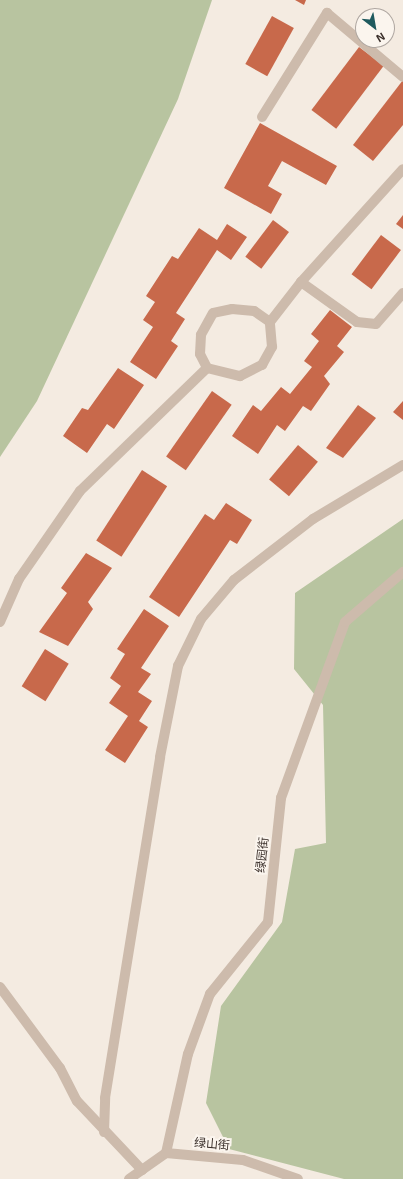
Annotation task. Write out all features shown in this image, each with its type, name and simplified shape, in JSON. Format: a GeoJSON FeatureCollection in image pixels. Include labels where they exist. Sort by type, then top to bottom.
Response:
{"type":"FeatureCollection","features":[{"type":"Feature","properties":{"kind":"street"},"geometry":{"type":"LineString","coordinates":[[262,117],[327,13],[403,77]]}},
{"type":"Feature","properties":{"kind":"street"},"geometry":{"type":"LineString","coordinates":[[270,322],[254,311],[232,309],[213,313],[201,335],[200,354],[207,368],[240,376],[262,365],[272,347],[270,322],[301,282],[403,169]]}},
{"type":"Feature","properties":{"kind":"street"},"geometry":{"type":"LineString","coordinates":[[301,282],[357,322],[376,324],[403,293]]}},
{"type":"Feature","properties":{"kind":"street"},"geometry":{"type":"LineString","coordinates":[[0,622],[19,579],[80,491],[207,368]]}},
{"type":"Feature","properties":{"kind":"street"},"geometry":{"type":"LineString","coordinates":[[104,1132],[108,1082],[160,757],[178,666],[201,619],[234,580],[313,519],[403,465]]}},
{"type":"Feature","properties":{"kind":"street","name":"绿园街"},"geometry":{"type":"LineString","coordinates":[[166,1153],[188,1054],[210,994],[268,922],[281,798],[345,622],[403,572]]}},
{"type":"Feature","properties":{"kind":"street"},"geometry":{"type":"LineString","coordinates":[[0,987],[60,1068],[77,1101],[104,1132],[142,1170]]}},
{"type":"Feature","properties":{"kind":"street"},"geometry":{"type":"LineString","coordinates":[[129,1179],[166,1153]]}},
{"type":"Feature","properties":{"kind":"street","name":"绿山街"},"geometry":{"type":"LineString","coordinates":[[166,1153],[243,1160],[298,1179]]}},
{"type":"Feature","properties":{"kind":"green space"},"geometry":{"type":"Polygon","coordinates":[[[0,0],[212,0],[178,99],[37,401],[0,457],[0,0]]]}},
{"type":"Feature","properties":{"kind":"green space"},"geometry":{"type":"Polygon","coordinates":[[[403,519],[403,1179],[344,1179],[229,1149],[206,1103],[221,1006],[282,922],[295,849],[326,843],[323,705],[294,669],[295,593],[403,519]]]}},
{"type":"Feature","properties":{"kind":"building"},"geometry":{"type":"Polygon","coordinates":[[[295,0],[306,0],[304,5],[295,0]]]}},
{"type":"Feature","properties":{"kind":"building"},"geometry":{"type":"Polygon","coordinates":[[[272,16],[294,28],[267,76],[245,64],[272,16]]]}},
{"type":"Feature","properties":{"kind":"building"},"geometry":{"type":"Polygon","coordinates":[[[358,48],[360,48],[384,66],[336,129],[311,110],[358,48]]]}},
{"type":"Feature","properties":{"kind":"building"},"geometry":{"type":"Polygon","coordinates":[[[403,80],[403,125],[373,161],[353,145],[403,80]]]}},
{"type":"Feature","properties":{"kind":"building"},"geometry":{"type":"Polygon","coordinates":[[[260,123],[337,166],[326,185],[282,161],[268,186],[282,194],[271,214],[224,188],[260,123]]]}},
{"type":"Feature","properties":{"kind":"building"},"geometry":{"type":"Polygon","coordinates":[[[403,215],[403,229],[396,224],[403,215]]]}},
{"type":"Feature","properties":{"kind":"building"},"geometry":{"type":"Polygon","coordinates":[[[273,220],[289,232],[261,269],[245,257],[273,220]]]}},
{"type":"Feature","properties":{"kind":"building"},"geometry":{"type":"Polygon","coordinates":[[[227,224],[247,237],[231,260],[217,250],[176,313],[185,319],[171,341],[178,346],[156,379],[130,362],[153,327],[143,320],[155,302],[146,296],[172,256],[178,259],[199,228],[217,240],[227,224]]]}},
{"type":"Feature","properties":{"kind":"building"},"geometry":{"type":"Polygon","coordinates":[[[381,235],[401,250],[371,289],[352,274],[381,235]]]}},
{"type":"Feature","properties":{"kind":"building"},"geometry":{"type":"Polygon","coordinates":[[[330,310],[352,327],[337,346],[344,352],[324,376],[330,384],[311,411],[303,406],[285,431],[277,425],[258,454],[232,436],[253,405],[261,411],[281,387],[290,394],[312,367],[304,361],[319,341],[311,334],[330,310]]]}},
{"type":"Feature","properties":{"kind":"building"},"geometry":{"type":"Polygon","coordinates":[[[118,368],[144,385],[114,429],[107,424],[87,453],[63,436],[82,408],[88,410],[118,368]]]}},
{"type":"Feature","properties":{"kind":"building"},"geometry":{"type":"Polygon","coordinates":[[[212,391],[232,405],[186,470],[166,457],[212,391]]]}},
{"type":"Feature","properties":{"kind":"building"},"geometry":{"type":"Polygon","coordinates":[[[403,401],[403,420],[393,412],[403,401]]]}},
{"type":"Feature","properties":{"kind":"building"},"geometry":{"type":"Polygon","coordinates":[[[358,405],[376,418],[343,458],[326,448],[358,405]]]}},
{"type":"Feature","properties":{"kind":"building"},"geometry":{"type":"Polygon","coordinates":[[[298,445],[318,462],[289,496],[269,479],[298,445]]]}},
{"type":"Feature","properties":{"kind":"building"},"geometry":{"type":"Polygon","coordinates":[[[142,470],[167,486],[121,557],[96,540],[142,470]]]}},
{"type":"Feature","properties":{"kind":"building"},"geometry":{"type":"Polygon","coordinates":[[[226,503],[252,520],[237,544],[230,540],[179,617],[149,597],[205,514],[214,520],[226,503]]]}},
{"type":"Feature","properties":{"kind":"building"},"geometry":{"type":"Polygon","coordinates":[[[86,553],[112,568],[88,602],[93,609],[68,646],[39,632],[67,593],[61,588],[86,553]]]}},
{"type":"Feature","properties":{"kind":"building"},"geometry":{"type":"Polygon","coordinates":[[[144,609],[169,626],[141,668],[151,674],[138,692],[152,701],[139,721],[148,727],[125,763],[105,750],[128,716],[109,703],[121,686],[110,678],[125,654],[117,649],[144,609]]]}},
{"type":"Feature","properties":{"kind":"building"},"geometry":{"type":"Polygon","coordinates":[[[45,649],[69,664],[45,701],[22,686],[45,649]]]}}]}
